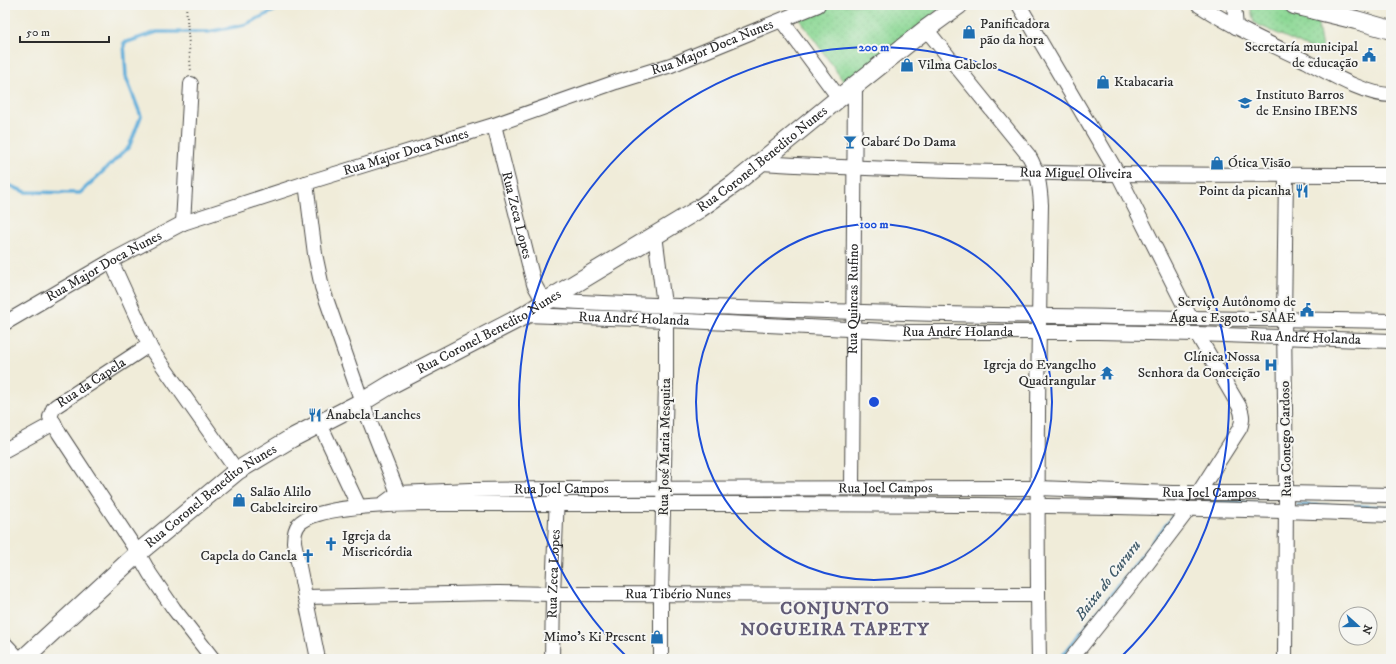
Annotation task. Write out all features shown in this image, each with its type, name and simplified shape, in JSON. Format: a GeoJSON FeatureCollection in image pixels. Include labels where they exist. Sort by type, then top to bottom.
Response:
{"type":"FeatureCollection","features":[{"type":"Feature","properties":{"kind":"street","name":"Rua Major Doca Nunes"},"geometry":{"type":"LineString","coordinates":[[5,323],[111,262],[183,223],[494,125],[616,82],[671,66],[818,5]]}},
{"type":"Feature","properties":{"kind":"street","name":"Rua Coronel Benedito Nunes"},"geometry":{"type":"LineString","coordinates":[[22,659],[138,553],[237,471],[292,438],[525,314],[699,209],[761,163],[926,29],[959,5]]}},
{"type":"Feature","properties":{"kind":"street"},"geometry":{"type":"LineString","coordinates":[[1019,5],[1118,174],[1190,317]]}},
{"type":"Feature","properties":{"kind":"street"},"geometry":{"type":"LineString","coordinates":[[1199,5],[1236,27],[1336,77],[1368,91],[1391,95]]}},
{"type":"Feature","properties":{"kind":"street"},"geometry":{"type":"LineString","coordinates":[[1234,5],[1236,27]]}},
{"type":"Feature","properties":{"kind":"street"},"geometry":{"type":"LineString","coordinates":[[1294,5],[1391,30]]}},
{"type":"Feature","properties":{"kind":"street"},"geometry":{"type":"LineString","coordinates":[[782,21],[840,98]]}},
{"type":"Feature","properties":{"kind":"street"},"geometry":{"type":"LineString","coordinates":[[926,29],[1029,156],[1034,164],[1040,188],[1038,488],[1039,659]]}},
{"type":"Feature","properties":{"kind":"street"},"geometry":{"type":"LineString","coordinates":[[183,223],[192,84]]}},
{"type":"Feature","properties":{"kind":"street","name":"Rua Quincas Rufino"},"geometry":{"type":"LineString","coordinates":[[852,488],[855,86]]}},
{"type":"Feature","properties":{"kind":"street","name":"Rua Zeca Lopes"},"geometry":{"type":"LineString","coordinates":[[494,125],[534,284],[539,292],[548,300]]}},
{"type":"Feature","properties":{"kind":"street","name":"Rua Miguel Oliveira"},"geometry":{"type":"LineString","coordinates":[[761,163],[854,169],[1037,173],[1391,175]]}},
{"type":"Feature","properties":{"kind":"street","name":"Rua Conego Cardoso"},"geometry":{"type":"LineString","coordinates":[[1286,175],[1284,319],[1286,658]]}},
{"type":"Feature","properties":{"kind":"street"},"geometry":{"type":"LineString","coordinates":[[306,183],[315,254],[322,287],[362,402],[400,499],[384,504],[325,513],[306,519],[296,528],[294,542],[318,659]]}},
{"type":"Feature","properties":{"kind":"street","name":"Rua José Maria Mesquita"},"geometry":{"type":"LineString","coordinates":[[655,235],[666,313],[661,659]]}},
{"type":"Feature","properties":{"kind":"street"},"geometry":{"type":"LineString","coordinates":[[111,262],[149,345],[237,471]]}},
{"type":"Feature","properties":{"kind":"street","name":"Rua André Holanda"},"geometry":{"type":"LineString","coordinates":[[548,300],[666,313],[853,330],[908,332],[1039,331],[1196,334],[1391,341]]}},
{"type":"Feature","properties":{"kind":"street","name":"Rua André Holanda"},"geometry":{"type":"LineString","coordinates":[[525,314],[853,313],[1039,317],[1190,317],[1391,321]]}},
{"type":"Feature","properties":{"kind":"street"},"geometry":{"type":"LineString","coordinates":[[1196,334],[1239,406],[1242,415],[1240,428],[1200,492]]}},
{"type":"Feature","properties":{"kind":"street","name":"Rua da Capela"},"geometry":{"type":"LineString","coordinates":[[5,450],[54,423],[50,417],[56,406],[149,345]]}},
{"type":"Feature","properties":{"kind":"street"},"geometry":{"type":"LineString","coordinates":[[54,423],[174,610],[213,659]]}},
{"type":"Feature","properties":{"kind":"street"},"geometry":{"type":"LineString","coordinates":[[320,424],[360,507]]}},
{"type":"Feature","properties":{"kind":"street","name":"Rua Joel Campos"},"geometry":{"type":"LineString","coordinates":[[400,499],[470,490],[557,489],[1038,488],[1172,493],[1200,492],[1391,495]]}},
{"type":"Feature","properties":{"kind":"street","name":"Rua Zeca Lopes"},"geometry":{"type":"LineString","coordinates":[[552,659],[557,489]]}},
{"type":"Feature","properties":{"kind":"street"},"geometry":{"type":"LineString","coordinates":[[1168,509],[1172,493]]}},
{"type":"Feature","properties":{"kind":"street","name":"Rua Joel Campos"},"geometry":{"type":"LineString","coordinates":[[400,499],[557,504],[663,503],[1038,505],[1168,509],[1286,510],[1391,515]]}},
{"type":"Feature","properties":{"kind":"street"},"geometry":{"type":"LineString","coordinates":[[1070,659],[1144,568],[1189,509]]}},
{"type":"Feature","properties":{"kind":"street","name":"Rua Tibério Nunes"},"geometry":{"type":"LineString","coordinates":[[305,597],[498,593],[661,595],[1038,595]]}},
{"type":"Feature","properties":{"kind":"street"},"geometry":{"type":"LineString","coordinates":[[5,644],[19,659]]}},
{"type":"Feature","properties":{"kind":"path"},"geometry":{"type":"LineString","coordinates":[[186,5],[192,84]]}},
{"type":"Feature","properties":{"kind":"green space"},"geometry":{"type":"Polygon","coordinates":[[[829,5],[944,5],[846,85],[799,18],[829,5]]]}},
{"type":"Feature","properties":{"kind":"green space"},"geometry":{"type":"Polygon","coordinates":[[[1250,5],[1283,5],[1316,13],[1323,54],[1254,23],[1250,5]]]}},
{"type":"Feature","properties":{"kind":"waterway"},"geometry":{"type":"LineString","coordinates":[[5,184],[26,192],[80,193],[129,147],[141,116],[126,77],[124,43],[157,32],[208,32],[244,25],[286,5]]}},
{"type":"Feature","properties":{"kind":"waterway","name":"Baixa do Cururu"},"geometry":{"type":"LineString","coordinates":[[1185,502],[1257,503]]}},
{"type":"Feature","properties":{"kind":"waterway","name":"Baixa do Cururu"},"geometry":{"type":"LineString","coordinates":[[1298,505],[1391,507]]}},
{"type":"Feature","properties":{"kind":"waterway","name":"Baixa do Cururu"},"geometry":{"type":"LineString","coordinates":[[1060,659],[1174,515]]}},
{"type":"Feature","properties":{"kind":"place","name":"Panificadora pão da hora"},"geometry":{"type":"Point","coordinates":[969,32]}},
{"type":"Feature","properties":{"kind":"place","name":"Secretaría municipal de educação"},"geometry":{"type":"Point","coordinates":[1369,55]}},
{"type":"Feature","properties":{"kind":"place","name":"Vilma Cabelos"},"geometry":{"type":"Point","coordinates":[907,65]}},
{"type":"Feature","properties":{"kind":"place","name":"Ktabacaria"},"geometry":{"type":"Point","coordinates":[1103,82]}},
{"type":"Feature","properties":{"kind":"place","name":"Instituto Barros de Ensino IBENS"},"geometry":{"type":"Point","coordinates":[1245,103]}},
{"type":"Feature","properties":{"kind":"place","name":"Cabaré Do Dama"},"geometry":{"type":"Point","coordinates":[850,142]}},
{"type":"Feature","properties":{"kind":"place","name":"Ótica Visão"},"geometry":{"type":"Point","coordinates":[1217,163]}},
{"type":"Feature","properties":{"kind":"place","name":"Point da picanha"},"geometry":{"type":"Point","coordinates":[1302,191]}},
{"type":"Feature","properties":{"kind":"place","name":"Serviço Autônomo de Água e Esgoto - SAAE"},"geometry":{"type":"Point","coordinates":[1307,310]}},
{"type":"Feature","properties":{"kind":"place","name":"Clínica Nossa Senhora da Conceição"},"geometry":{"type":"Point","coordinates":[1271,365]}},
{"type":"Feature","properties":{"kind":"place","name":"Igreja do Evangelho Quadrangular"},"geometry":{"type":"Point","coordinates":[1107,373]}},
{"type":"Feature","properties":{"kind":"place","name":"Anabela Lanches"},"geometry":{"type":"Point","coordinates":[315,415]}},
{"type":"Feature","properties":{"kind":"place","name":"Salão Alilo Cabeleireiro"},"geometry":{"type":"Point","coordinates":[239,500]}},
{"type":"Feature","properties":{"kind":"place","name":"Igreja da Misericórdia"},"geometry":{"type":"Point","coordinates":[331,544]}},
{"type":"Feature","properties":{"kind":"place","name":"Capela do Canela"},"geometry":{"type":"Point","coordinates":[308,556]}},
{"type":"Feature","properties":{"kind":"place","name":"Mimo's Ki Present"},"geometry":{"type":"Point","coordinates":[657,637]}},
{"type":"Feature","properties":{"kind":"district","name":"CONJUNTO NOGUEIRA TAPETY"},"geometry":{"type":"Point","coordinates":[835,619]}}]}
